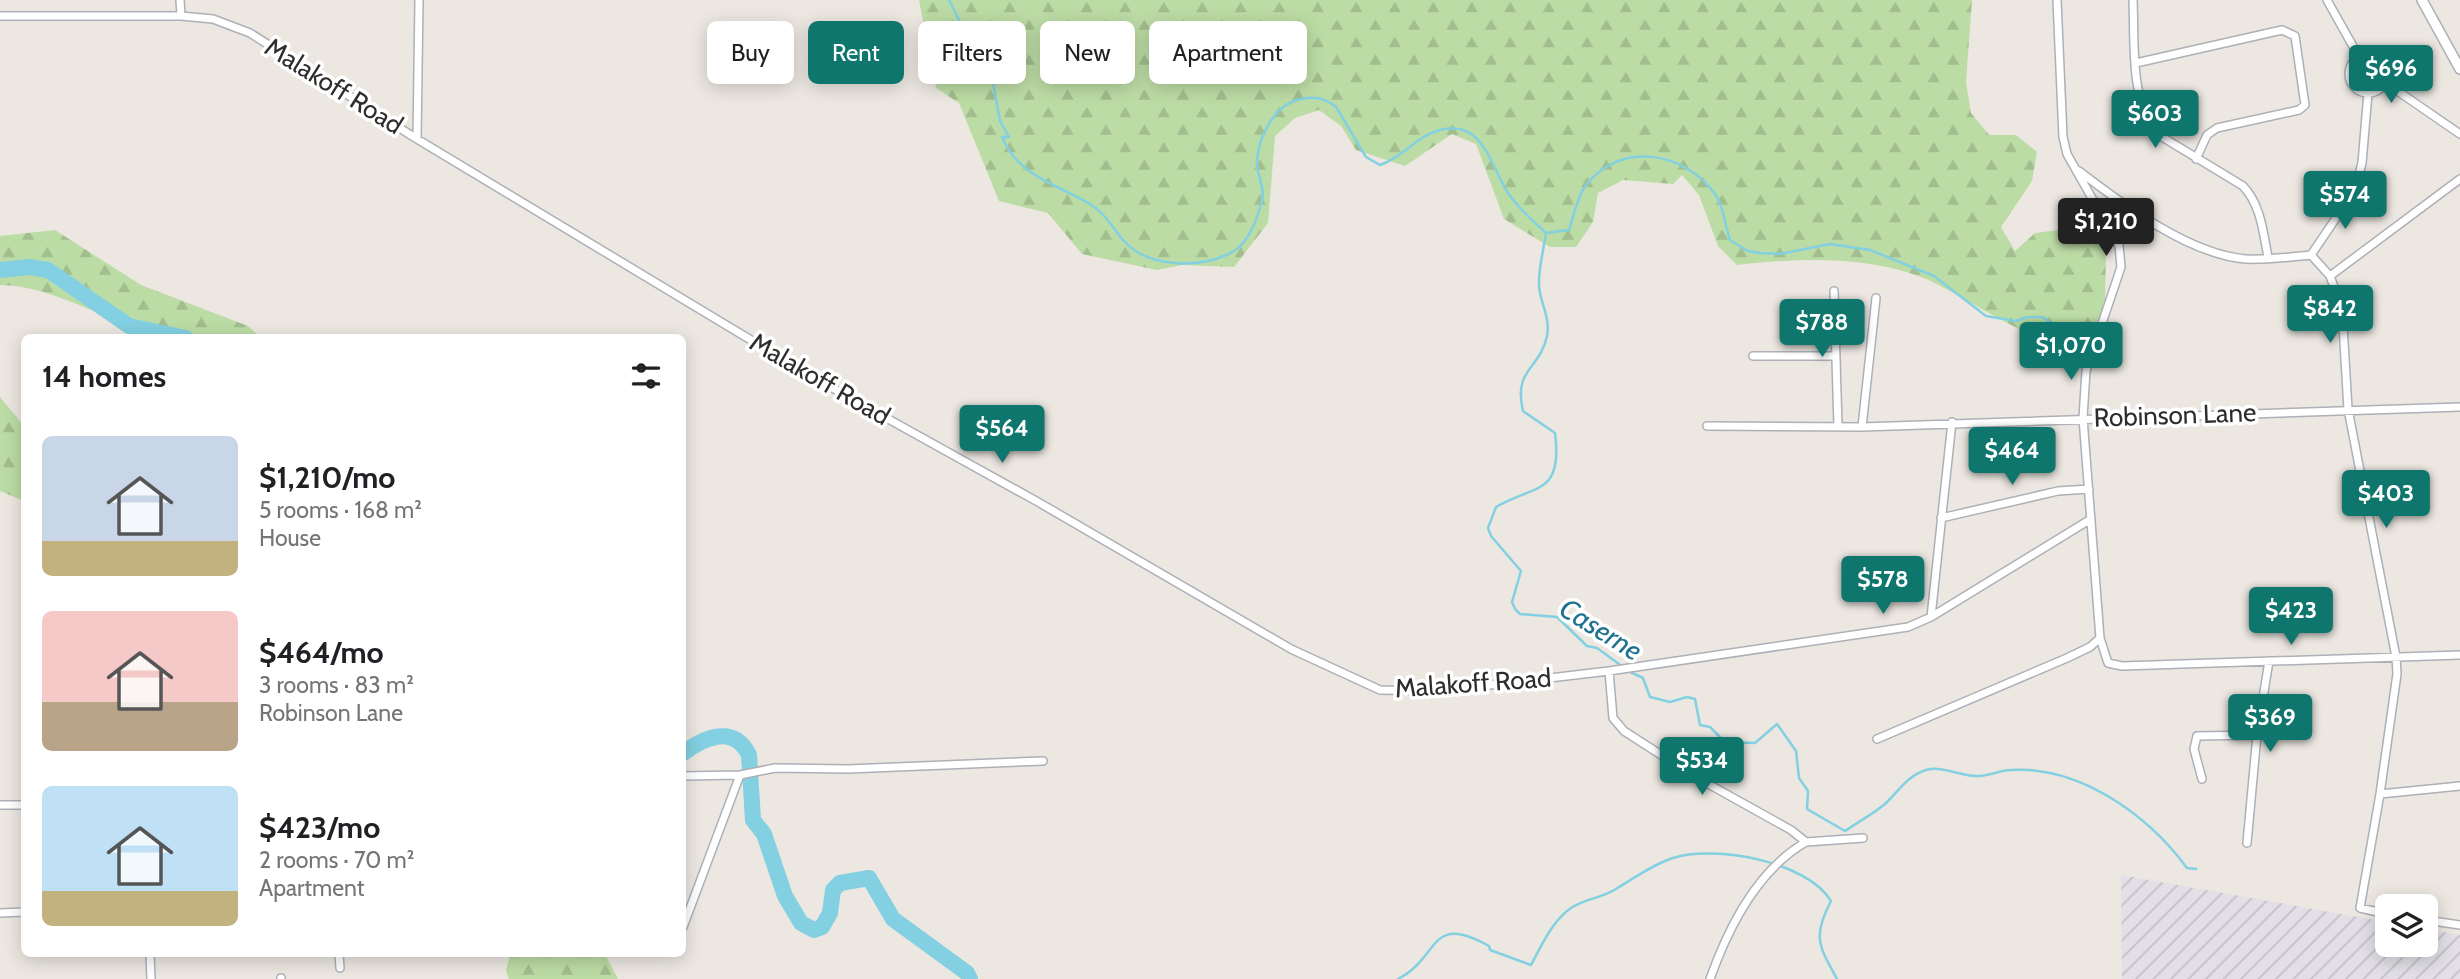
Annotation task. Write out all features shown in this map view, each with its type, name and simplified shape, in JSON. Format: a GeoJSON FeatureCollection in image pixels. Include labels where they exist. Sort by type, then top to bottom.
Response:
{"type":"FeatureCollection","features":[{"type":"Feature","properties":{"kind":"street"},"geometry":{"type":"LineString","coordinates":[[180,0],[181,16]]}},
{"type":"Feature","properties":{"kind":"street"},"geometry":{"type":"LineString","coordinates":[[417,139],[419,0]]}},
{"type":"Feature","properties":{"kind":"street"},"geometry":{"type":"LineString","coordinates":[[2057,0],[2063,137],[2076,168],[2119,246],[2121,267],[2086,371],[2083,418],[2100,638],[2108,663],[2122,666],[2460,655]]}},
{"type":"Feature","properties":{"kind":"street"},"geometry":{"type":"LineString","coordinates":[[2133,0],[2136,62],[2143,113],[2149,125],[2159,135],[2243,186],[2257,207],[2268,257]]}},
{"type":"Feature","properties":{"kind":"street"},"geometry":{"type":"LineString","coordinates":[[2327,0],[2359,57]]}},
{"type":"Feature","properties":{"kind":"street"},"geometry":{"type":"LineString","coordinates":[[2424,1],[2460,69]]}},
{"type":"Feature","properties":{"kind":"street","name":"Malakoff Road"},"geometry":{"type":"LineString","coordinates":[[0,16],[181,16],[213,19],[250,33],[417,139],[809,375],[1050,508],[1291,649],[1380,690],[1439,691],[1618,670],[1909,627],[1931,617],[2091,519]]}},
{"type":"Feature","properties":{"kind":"street"},"geometry":{"type":"LineString","coordinates":[[2136,62],[2282,30],[2295,36],[2305,105],[2299,110],[2217,128],[2207,135],[2196,159]]}},
{"type":"Feature","properties":{"kind":"street"},"geometry":{"type":"LineString","coordinates":[[2371,54],[2382,60],[2388,71],[2386,83],[2378,90],[2368,93],[2357,90],[2350,81],[2349,70],[2359,57],[2371,54]]}},
{"type":"Feature","properties":{"kind":"street"},"geometry":{"type":"LineString","coordinates":[[2386,83],[2460,134]]}},
{"type":"Feature","properties":{"kind":"street"},"geometry":{"type":"LineString","coordinates":[[2311,255],[2355,190],[2361,163],[2368,93]]}},
{"type":"Feature","properties":{"kind":"street"},"geometry":{"type":"LineString","coordinates":[[2076,168],[2132,209],[2190,242],[2228,256],[2248,259],[2311,255]]}},
{"type":"Feature","properties":{"kind":"street"},"geometry":{"type":"LineString","coordinates":[[2330,276],[2460,179]]}},
{"type":"Feature","properties":{"kind":"street"},"geometry":{"type":"LineString","coordinates":[[2311,255],[2330,276],[2342,309],[2348,409],[2396,657],[2397,674],[2380,794],[2360,908],[2375,911]]}},
{"type":"Feature","properties":{"kind":"street"},"geometry":{"type":"LineString","coordinates":[[1834,291],[1838,427]]}},
{"type":"Feature","properties":{"kind":"street"},"geometry":{"type":"LineString","coordinates":[[1862,427],[1876,298]]}},
{"type":"Feature","properties":{"kind":"street"},"geometry":{"type":"LineString","coordinates":[[1753,356],[1836,356]]}},
{"type":"Feature","properties":{"kind":"street","name":"Robinson Lane"},"geometry":{"type":"LineString","coordinates":[[1707,426],[1862,427],[2460,407]]}},
{"type":"Feature","properties":{"kind":"street"},"geometry":{"type":"LineString","coordinates":[[1931,617],[1952,422]]}},
{"type":"Feature","properties":{"kind":"street"},"geometry":{"type":"LineString","coordinates":[[1941,519],[2058,491],[2088,489]]}},
{"type":"Feature","properties":{"kind":"street"},"geometry":{"type":"LineString","coordinates":[[1877,739],[2067,658],[2090,647],[2100,638]]}},
{"type":"Feature","properties":{"kind":"street"},"geometry":{"type":"LineString","coordinates":[[2247,843],[2258,735],[2269,662]]}},
{"type":"Feature","properties":{"kind":"street"},"geometry":{"type":"LineString","coordinates":[[1609,671],[1614,718],[1624,731],[1694,776],[1791,830],[1806,842]]}},
{"type":"Feature","properties":{"kind":"street"},"geometry":{"type":"LineString","coordinates":[[2202,779],[2200,763],[2194,749],[2197,736],[2258,735]]}},
{"type":"Feature","properties":{"kind":"street"},"geometry":{"type":"LineString","coordinates":[[686,776],[740,775],[775,768],[848,769],[1042,761]]}},
{"type":"Feature","properties":{"kind":"street"},"geometry":{"type":"LineString","coordinates":[[686,919],[740,775]]}},
{"type":"Feature","properties":{"kind":"street"},"geometry":{"type":"LineString","coordinates":[[2380,794],[2460,786]]}},
{"type":"Feature","properties":{"kind":"street"},"geometry":{"type":"LineString","coordinates":[[0,805],[21,805]]}},
{"type":"Feature","properties":{"kind":"street"},"geometry":{"type":"LineString","coordinates":[[1710,979],[1737,915],[1786,855],[1806,842],[1863,838]]}},
{"type":"Feature","properties":{"kind":"street"},"geometry":{"type":"LineString","coordinates":[[0,913],[21,912]]}},
{"type":"Feature","properties":{"kind":"street"},"geometry":{"type":"LineString","coordinates":[[2438,922],[2460,925]]}},
{"type":"Feature","properties":{"kind":"street"},"geometry":{"type":"LineString","coordinates":[[150,957],[151,979]]}},
{"type":"Feature","properties":{"kind":"street"},"geometry":{"type":"LineString","coordinates":[[339,957],[340,968]]}},
{"type":"Feature","properties":{"kind":"shaded area"},"geometry":{"type":"Polygon","coordinates":[[[2121,875],[2375,920],[2375,957],[2438,957],[2438,931],[2460,935],[2460,979],[2122,979],[2121,875]]]}},
{"type":"Feature","properties":{"kind":"green space"},"geometry":{"type":"Polygon","coordinates":[[[919,0],[1972,0],[1966,82],[1971,113],[1989,135],[2016,135],[2037,152],[2032,181],[2001,227],[2015,251],[2035,233],[2088,226],[2106,249],[2105,306],[2096,336],[2071,344],[2056,343],[1997,318],[1924,278],[1879,265],[1808,260],[1737,265],[1718,246],[1699,195],[1682,175],[1673,184],[1623,180],[1598,193],[1593,222],[1576,247],[1550,247],[1504,219],[1476,144],[1452,134],[1405,166],[1356,150],[1341,126],[1319,110],[1295,118],[1275,136],[1268,223],[1234,267],[1182,265],[1157,270],[1082,254],[1048,213],[999,201],[959,103],[936,88],[935,84],[1026,84],[1026,21],[923,21],[919,0]]]}},
{"type":"Feature","properties":{"kind":"green space"},"geometry":{"type":"Polygon","coordinates":[[[55,230],[141,285],[248,326],[257,334],[163,334],[134,327],[40,291],[0,285],[0,236],[55,230]]]}},
{"type":"Feature","properties":{"kind":"green space"},"geometry":{"type":"Polygon","coordinates":[[[0,397],[21,422],[21,500],[0,491],[0,397]]]}},
{"type":"Feature","properties":{"kind":"green space"},"geometry":{"type":"Polygon","coordinates":[[[509,957],[607,957],[618,979],[509,979],[506,971],[509,957]]]}},
{"type":"Feature","properties":{"kind":"waterway"},"geometry":{"type":"LineString","coordinates":[[949,0],[971,44],[991,72],[1000,121],[1009,137],[1002,137],[1009,151],[1041,179],[1098,210],[1124,241],[1148,257],[1162,261],[1193,263],[1222,257],[1240,247],[1252,229],[1262,201],[1263,191],[1257,159],[1265,130],[1284,107],[1301,99],[1315,98],[1336,107],[1366,157],[1380,165],[1432,133],[1455,128],[1466,131],[1484,147],[1512,199],[1546,233],[1569,230],[1583,190],[1600,171],[1616,162],[1634,157],[1652,157],[1687,168],[1702,179],[1718,199],[1730,240],[1748,251],[1780,254],[1830,244],[1870,250],[1934,276],[1986,316],[2016,321],[2027,317],[2043,317],[2079,345]]}},
{"type":"Feature","properties":{"kind":"waterway","name":"Caserne"},"geometry":{"type":"LineString","coordinates":[[1546,233],[1539,282],[1547,336],[1539,356],[1524,377],[1521,397],[1523,411],[1555,433],[1555,468],[1543,485],[1496,507],[1488,528],[1491,536],[1521,571],[1512,602],[1515,609],[1520,614],[1557,617],[1587,646],[1597,648],[1623,667]]}},
{"type":"Feature","properties":{"kind":"waterway"},"geometry":{"type":"LineString","coordinates":[[0,270],[29,267],[48,270],[129,326],[167,334]]}},
{"type":"Feature","properties":{"kind":"waterway","name":"Caserne"},"geometry":{"type":"LineString","coordinates":[[1628,671],[1643,678],[1650,697],[1670,702],[1687,697],[1695,699],[1700,725],[1710,727],[1725,742],[1755,743],[1777,724],[1796,751],[1799,778],[1808,791],[1807,809],[1845,831],[1885,804],[1904,784],[1926,770],[1939,769],[1979,776],[2006,770],[2036,771],[2061,776],[2110,797],[2153,830],[2187,868],[2196,869]]}},
{"type":"Feature","properties":{"kind":"waterway"},"geometry":{"type":"LineString","coordinates":[[686,752],[718,736],[735,739],[743,745],[749,755],[753,820],[764,834],[785,896],[801,923],[814,930],[822,927],[830,913],[833,890],[840,883],[869,878],[893,919],[967,973],[970,979]]}},
{"type":"Feature","properties":{"kind":"waterway"},"geometry":{"type":"LineString","coordinates":[[1398,979],[1412,970],[1437,942],[1445,936],[1455,934],[1469,937],[1489,946],[1490,950],[1531,965],[1553,926],[1571,908],[1611,892],[1665,861],[1691,854],[1735,855],[1759,860],[1782,866],[1819,887],[1831,901],[1821,924],[1820,941],[1837,979]]}}]}
